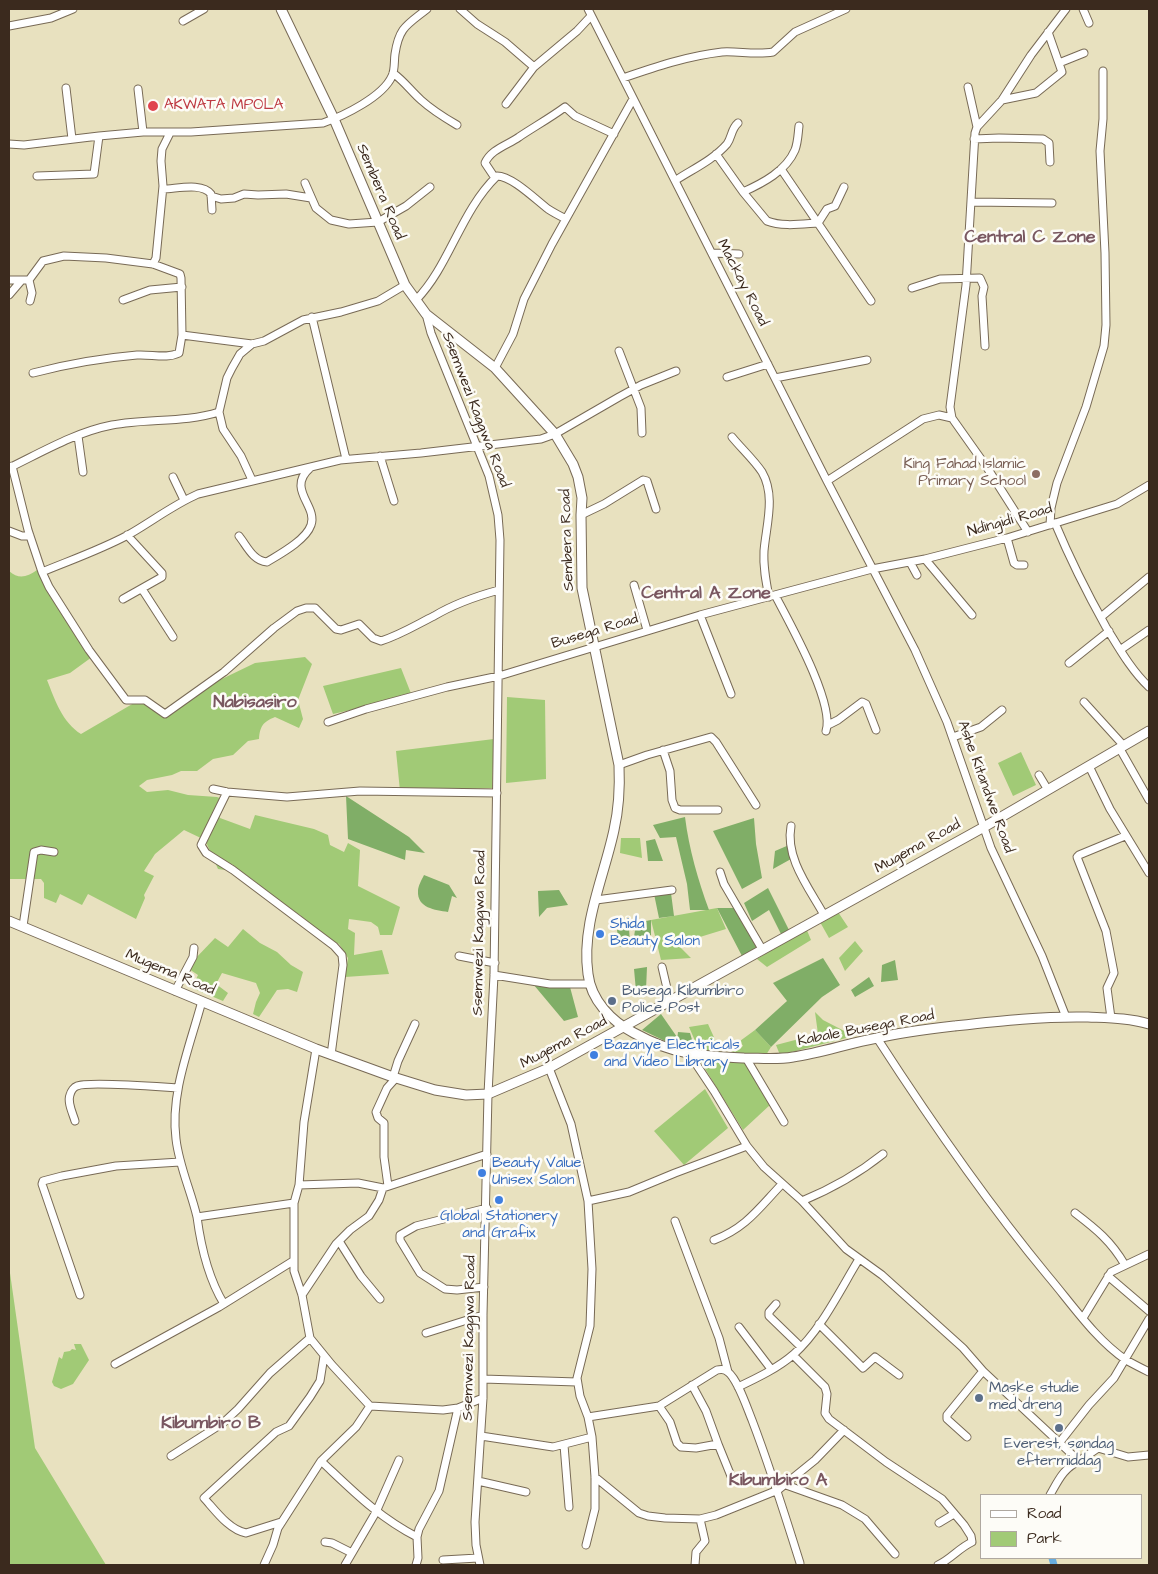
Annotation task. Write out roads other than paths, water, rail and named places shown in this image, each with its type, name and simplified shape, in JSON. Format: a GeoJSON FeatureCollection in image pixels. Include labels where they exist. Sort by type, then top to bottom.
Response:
{"type":"FeatureCollection","features":[{"type":"Feature","properties":{"kind":"street"},"geometry":{"type":"LineString","coordinates":[[9,26],[51,18],[73,9]]}},
{"type":"Feature","properties":{"kind":"street"},"geometry":{"type":"LineString","coordinates":[[183,20],[204,9]]}},
{"type":"Feature","properties":{"kind":"street","name":"Sembera Road"},"geometry":{"type":"LineString","coordinates":[[281,9],[334,119],[405,285],[426,314],[495,368],[555,434],[573,464],[578,477],[582,498],[580,515],[582,588],[619,765],[620,790],[614,831],[588,937],[587,960],[590,984],[604,1010],[622,1027]]}},
{"type":"Feature","properties":{"kind":"street"},"geometry":{"type":"LineString","coordinates":[[9,144],[24,145],[142,132],[170,133],[323,123],[334,119],[370,98],[385,86],[393,73],[398,36],[407,25],[427,9]]}},
{"type":"Feature","properties":{"kind":"street"},"geometry":{"type":"LineString","coordinates":[[460,9],[477,24],[505,42],[534,67]]}},
{"type":"Feature","properties":{"kind":"street"},"geometry":{"type":"LineString","coordinates":[[623,78],[670,62],[692,57],[722,52],[772,52],[795,32],[846,9]]}},
{"type":"Feature","properties":{"kind":"street"},"geometry":{"type":"LineString","coordinates":[[977,127],[1002,100],[1031,55],[1066,9]]}},
{"type":"Feature","properties":{"kind":"street"},"geometry":{"type":"LineString","coordinates":[[1083,9],[1089,23]]}},
{"type":"Feature","properties":{"kind":"street"},"geometry":{"type":"LineString","coordinates":[[506,104],[534,67],[577,31],[589,12]]}},
{"type":"Feature","properties":{"kind":"street","name":"Mackay Road"},"geometry":{"type":"LineString","coordinates":[[589,12],[872,569]]}},
{"type":"Feature","properties":{"kind":"street"},"geometry":{"type":"LineString","coordinates":[[1002,100],[1036,93],[1062,72],[1048,32]]}},
{"type":"Feature","properties":{"kind":"street"},"geometry":{"type":"LineString","coordinates":[[1059,63],[1084,53]]}},
{"type":"Feature","properties":{"kind":"street"},"geometry":{"type":"LineString","coordinates":[[1102,71],[1103,119],[1101,133],[1106,325],[1104,346],[1086,407],[1057,483],[1051,508],[1052,524],[1108,631],[1140,677],[1149,686]]}},
{"type":"Feature","properties":{"kind":"street"},"geometry":{"type":"LineString","coordinates":[[393,73],[402,79],[431,108],[457,125]]}},
{"type":"Feature","properties":{"kind":"street"},"geometry":{"type":"LineString","coordinates":[[968,87],[977,127],[974,139],[962,325],[950,407],[952,418],[986,466],[1028,532]]}},
{"type":"Feature","properties":{"kind":"street"},"geometry":{"type":"LineString","coordinates":[[66,88],[72,139]]}},
{"type":"Feature","properties":{"kind":"street"},"geometry":{"type":"LineString","coordinates":[[138,89],[142,132]]}},
{"type":"Feature","properties":{"kind":"street"},"geometry":{"type":"LineString","coordinates":[[495,368],[513,334],[524,299],[566,219],[633,100]]}},
{"type":"Feature","properties":{"kind":"street"},"geometry":{"type":"LineString","coordinates":[[496,178],[485,163],[490,155],[531,128],[544,123],[565,107],[575,116],[614,134]]}},
{"type":"Feature","properties":{"kind":"street"},"geometry":{"type":"LineString","coordinates":[[676,180],[716,154],[728,142],[733,128],[738,123]]}},
{"type":"Feature","properties":{"kind":"street"},"geometry":{"type":"LineString","coordinates":[[743,192],[767,180],[781,169],[794,151],[799,126]]}},
{"type":"Feature","properties":{"kind":"street"},"geometry":{"type":"LineString","coordinates":[[153,264],[156,258],[163,189],[162,149],[170,133]]}},
{"type":"Feature","properties":{"kind":"street"},"geometry":{"type":"LineString","coordinates":[[37,176],[94,174],[99,136]]}},
{"type":"Feature","properties":{"kind":"street"},"geometry":{"type":"LineString","coordinates":[[974,139],[1043,139],[1049,143],[1050,162]]}},
{"type":"Feature","properties":{"kind":"street"},"geometry":{"type":"LineString","coordinates":[[716,154],[743,192],[767,221],[773,224],[818,223]]}},
{"type":"Feature","properties":{"kind":"street"},"geometry":{"type":"LineString","coordinates":[[781,169],[871,301]]}},
{"type":"Feature","properties":{"kind":"street"},"geometry":{"type":"LineString","coordinates":[[416,300],[438,271],[468,212],[499,176],[523,189],[551,211],[566,219]]}},
{"type":"Feature","properties":{"kind":"street"},"geometry":{"type":"LineString","coordinates":[[305,183],[316,208],[331,220],[349,224],[378,222],[406,206],[430,187]]}},
{"type":"Feature","properties":{"kind":"street"},"geometry":{"type":"LineString","coordinates":[[818,223],[827,210],[835,206],[844,187]]}},
{"type":"Feature","properties":{"kind":"street"},"geometry":{"type":"LineString","coordinates":[[163,189],[197,188],[207,190],[211,196],[212,210]]}},
{"type":"Feature","properties":{"kind":"street"},"geometry":{"type":"LineString","coordinates":[[211,196],[221,199],[234,198],[244,194],[258,196],[286,194],[310,198]]}},
{"type":"Feature","properties":{"kind":"street"},"geometry":{"type":"LineString","coordinates":[[971,202],[1052,203]]}},
{"type":"Feature","properties":{"kind":"street"},"geometry":{"type":"LineString","coordinates":[[712,253],[739,254]]}},
{"type":"Feature","properties":{"kind":"street"},"geometry":{"type":"LineString","coordinates":[[9,295],[43,262],[64,256],[106,258],[153,264],[180,274],[182,278],[182,335],[179,353],[172,356],[140,354],[110,357],[33,373]]}},
{"type":"Feature","properties":{"kind":"street"},"geometry":{"type":"LineString","coordinates":[[912,288],[940,280],[980,278],[984,287],[982,296],[985,346]]}},
{"type":"Feature","properties":{"kind":"street"},"geometry":{"type":"LineString","coordinates":[[9,280],[25,280]]}},
{"type":"Feature","properties":{"kind":"street"},"geometry":{"type":"LineString","coordinates":[[25,280],[32,293],[30,301]]}},
{"type":"Feature","properties":{"kind":"street"},"geometry":{"type":"LineString","coordinates":[[182,335],[252,344],[264,342],[303,320],[342,312],[378,301],[405,285]]}},
{"type":"Feature","properties":{"kind":"street"},"geometry":{"type":"LineString","coordinates":[[123,300],[150,290],[182,287]]}},
{"type":"Feature","properties":{"kind":"street","name":"Ssemwezi Kaggwa Road"},"geometry":{"type":"LineString","coordinates":[[426,314],[431,333],[489,476],[498,515],[500,540],[494,974],[488,1094],[487,1208],[483,1315],[484,1398],[475,1522],[479,1562]]}},
{"type":"Feature","properties":{"kind":"street"},"geometry":{"type":"LineString","coordinates":[[312,317],[346,459]]}},
{"type":"Feature","properties":{"kind":"street"},"geometry":{"type":"LineString","coordinates":[[252,344],[240,354],[227,378],[219,412],[219,419],[225,434],[241,456],[252,480]]}},
{"type":"Feature","properties":{"kind":"street"},"geometry":{"type":"LineString","coordinates":[[619,350],[641,408],[642,433]]}},
{"type":"Feature","properties":{"kind":"street"},"geometry":{"type":"LineString","coordinates":[[775,378],[867,360]]}},
{"type":"Feature","properties":{"kind":"street"},"geometry":{"type":"LineString","coordinates":[[727,377],[768,364]]}},
{"type":"Feature","properties":{"kind":"street"},"geometry":{"type":"LineString","coordinates":[[42,572],[85,556],[127,535],[184,500],[198,494],[346,459],[541,439],[555,434],[634,389],[676,371]]}},
{"type":"Feature","properties":{"kind":"street"},"geometry":{"type":"LineString","coordinates":[[219,412],[193,418],[114,424],[90,430],[10,467],[30,536],[49,587],[89,650],[126,700],[145,700],[164,714],[224,672],[274,628],[297,611],[306,608],[315,608],[336,629],[341,630],[359,624],[373,638],[381,641],[414,628],[435,615],[461,603],[499,590]]}},
{"type":"Feature","properties":{"kind":"street"},"geometry":{"type":"LineString","coordinates":[[827,482],[923,419],[939,415],[952,418]]}},
{"type":"Feature","properties":{"kind":"street"},"geometry":{"type":"LineString","coordinates":[[78,436],[83,472]]}},
{"type":"Feature","properties":{"kind":"street"},"geometry":{"type":"LineString","coordinates":[[732,437],[762,473],[769,491],[770,506],[764,552],[765,577],[772,596],[817,682],[824,704],[827,728],[862,702],[866,704],[876,730]]}},
{"type":"Feature","properties":{"kind":"street"},"geometry":{"type":"LineString","coordinates":[[380,456],[394,501]]}},
{"type":"Feature","properties":{"kind":"street"},"geometry":{"type":"LineString","coordinates":[[239,536],[260,562],[267,562],[304,535],[311,525],[312,517],[302,490],[301,479],[303,474],[312,466]]}},
{"type":"Feature","properties":{"kind":"street"},"geometry":{"type":"LineString","coordinates":[[173,477],[184,500]]}},
{"type":"Feature","properties":{"kind":"street"},"geometry":{"type":"LineString","coordinates":[[580,515],[604,504],[643,480],[647,481],[656,509]]}},
{"type":"Feature","properties":{"kind":"street","name":"Ndingidi Road"},"geometry":{"type":"LineString","coordinates":[[872,569],[925,559],[1028,532],[1117,504],[1149,485]]}},
{"type":"Feature","properties":{"kind":"street"},"geometry":{"type":"LineString","coordinates":[[9,531],[22,536],[30,536]]}},
{"type":"Feature","properties":{"kind":"street"},"geometry":{"type":"LineString","coordinates":[[123,600],[162,577],[162,573],[127,535]]}},
{"type":"Feature","properties":{"kind":"street"},"geometry":{"type":"LineString","coordinates":[[1007,538],[1014,563],[1024,565]]}},
{"type":"Feature","properties":{"kind":"street"},"geometry":{"type":"LineString","coordinates":[[925,559],[972,614]]}},
{"type":"Feature","properties":{"kind":"street"},"geometry":{"type":"LineString","coordinates":[[910,562],[917,575]]}},
{"type":"Feature","properties":{"kind":"street","name":"Busega Road"},"geometry":{"type":"LineString","coordinates":[[328,722],[366,709],[436,690],[499,676],[700,614],[872,569]]}},
{"type":"Feature","properties":{"kind":"street","name":"Ashe Kitandwe Road"},"geometry":{"type":"LineString","coordinates":[[872,569],[919,657],[953,737],[991,848],[1046,965],[1066,1017]]}},
{"type":"Feature","properties":{"kind":"street"},"geometry":{"type":"LineString","coordinates":[[1101,617],[1149,577]]}},
{"type":"Feature","properties":{"kind":"street"},"geometry":{"type":"LineString","coordinates":[[634,585],[647,630]]}},
{"type":"Feature","properties":{"kind":"street"},"geometry":{"type":"LineString","coordinates":[[142,589],[173,638]]}},
{"type":"Feature","properties":{"kind":"street"},"geometry":{"type":"LineString","coordinates":[[700,614],[731,694]]}},
{"type":"Feature","properties":{"kind":"street"},"geometry":{"type":"LineString","coordinates":[[1120,650],[1149,630]]}},
{"type":"Feature","properties":{"kind":"street"},"geometry":{"type":"LineString","coordinates":[[1069,663],[1108,631]]}},
{"type":"Feature","properties":{"kind":"street"},"geometry":{"type":"LineString","coordinates":[[1084,702],[1122,748],[1149,800]]}},
{"type":"Feature","properties":{"kind":"street"},"geometry":{"type":"LineString","coordinates":[[953,737],[981,727],[1002,710]]}},
{"type":"Feature","properties":{"kind":"street","name":"Mugema Road"},"geometry":{"type":"LineString","coordinates":[[9,920],[331,1055],[452,1094],[466,1096],[488,1094],[549,1068],[984,827],[1149,731]]}},
{"type":"Feature","properties":{"kind":"street"},"geometry":{"type":"LineString","coordinates":[[619,765],[663,750],[711,738],[716,742],[756,805]]}},
{"type":"Feature","properties":{"kind":"street"},"geometry":{"type":"LineString","coordinates":[[663,750],[670,771],[675,808],[680,810],[718,810]]}},
{"type":"Feature","properties":{"kind":"street"},"geometry":{"type":"LineString","coordinates":[[1089,766],[1125,836],[1149,873]]}},
{"type":"Feature","properties":{"kind":"street"},"geometry":{"type":"LineString","coordinates":[[1039,775],[1048,790]]}},
{"type":"Feature","properties":{"kind":"street"},"geometry":{"type":"LineString","coordinates":[[213,789],[287,797],[360,791],[497,793]]}},
{"type":"Feature","properties":{"kind":"street"},"geometry":{"type":"LineString","coordinates":[[227,792],[201,845],[204,850],[334,946],[342,955],[343,965],[331,1055]]}},
{"type":"Feature","properties":{"kind":"street"},"geometry":{"type":"LineString","coordinates":[[791,826],[789,835],[795,862],[824,915]]}},
{"type":"Feature","properties":{"kind":"street"},"geometry":{"type":"LineString","coordinates":[[1111,1018],[1107,988],[1114,973],[1106,931],[1077,857],[1079,854],[1125,836]]}},
{"type":"Feature","properties":{"kind":"street"},"geometry":{"type":"LineString","coordinates":[[23,926],[34,852],[41,850],[54,852]]}},
{"type":"Feature","properties":{"kind":"street"},"geometry":{"type":"LineString","coordinates":[[720,872],[724,884],[762,949]]}},
{"type":"Feature","properties":{"kind":"street"},"geometry":{"type":"LineString","coordinates":[[596,900],[672,890]]}},
{"type":"Feature","properties":{"kind":"street"},"geometry":{"type":"LineString","coordinates":[[175,991],[193,957],[194,948]]}},
{"type":"Feature","properties":{"kind":"street"},"geometry":{"type":"LineString","coordinates":[[459,956],[494,963]]}},
{"type":"Feature","properties":{"kind":"street"},"geometry":{"type":"LineString","coordinates":[[662,967],[670,1001]]}},
{"type":"Feature","properties":{"kind":"street"},"geometry":{"type":"LineString","coordinates":[[494,974],[540,982],[590,984]]}},
{"type":"Feature","properties":{"kind":"street"},"geometry":{"type":"LineString","coordinates":[[202,1002],[178,1088],[174,1112],[180,1162],[196,1217],[199,1237],[215,1289],[224,1304]]}},
{"type":"Feature","properties":{"kind":"street","name":"Kabale Busega Road"},"geometry":{"type":"LineString","coordinates":[[622,1027],[657,1044],[690,1055],[746,1058],[792,1057],[877,1038],[953,1026],[1032,1018],[1111,1018],[1149,1024]]}},
{"type":"Feature","properties":{"kind":"street"},"geometry":{"type":"LineString","coordinates":[[302,1294],[339,1241],[369,1216],[386,1187],[384,1123],[378,1118],[376,1112],[387,1088],[395,1077],[398,1060],[415,1024]]}},
{"type":"Feature","properties":{"kind":"street"},"geometry":{"type":"LineString","coordinates":[[877,1038],[922,1108],[983,1195],[1083,1318],[1108,1345],[1126,1360],[1149,1372]]}},
{"type":"Feature","properties":{"kind":"street"},"geometry":{"type":"LineString","coordinates":[[316,1049],[304,1122],[298,1185],[294,1204],[294,1261],[310,1338],[370,1406],[443,1410],[458,1408],[484,1398]]}},
{"type":"Feature","properties":{"kind":"street"},"geometry":{"type":"LineString","coordinates":[[690,1055],[714,1090],[747,1146],[764,1167],[802,1201],[836,1239],[859,1259],[882,1275],[963,1348],[983,1371],[1080,1461]]}},
{"type":"Feature","properties":{"kind":"street"},"geometry":{"type":"LineString","coordinates":[[746,1058],[784,1122]]}},
{"type":"Feature","properties":{"kind":"street"},"geometry":{"type":"LineString","coordinates":[[549,1068],[571,1124],[588,1201],[592,1269],[590,1326],[577,1382],[592,1437],[595,1478],[594,1509],[586,1545]]}},
{"type":"Feature","properties":{"kind":"street"},"geometry":{"type":"LineString","coordinates":[[75,1121],[69,1099],[70,1094],[77,1086],[113,1085],[178,1088]]}},
{"type":"Feature","properties":{"kind":"street"},"geometry":{"type":"LineString","coordinates":[[588,1201],[628,1192],[747,1146]]}},
{"type":"Feature","properties":{"kind":"street"},"geometry":{"type":"LineString","coordinates":[[298,1185],[358,1183],[386,1187],[487,1154]]}},
{"type":"Feature","properties":{"kind":"street"},"geometry":{"type":"LineString","coordinates":[[802,1201],[842,1183],[882,1154]]}},
{"type":"Feature","properties":{"kind":"street"},"geometry":{"type":"LineString","coordinates":[[80,1295],[42,1184],[43,1181],[116,1166],[180,1162]]}},
{"type":"Feature","properties":{"kind":"street"},"geometry":{"type":"LineString","coordinates":[[714,1240],[730,1234],[740,1227],[782,1184]]}},
{"type":"Feature","properties":{"kind":"street"},"geometry":{"type":"LineString","coordinates":[[196,1217],[294,1204]]}},
{"type":"Feature","properties":{"kind":"street"},"geometry":{"type":"LineString","coordinates":[[484,1287],[450,1290],[428,1279],[417,1269],[400,1240],[400,1235],[416,1226],[487,1208]]}},
{"type":"Feature","properties":{"kind":"street"},"geometry":{"type":"LineString","coordinates":[[1075,1213],[1105,1236],[1125,1264]]}},
{"type":"Feature","properties":{"kind":"street"},"geometry":{"type":"LineString","coordinates":[[675,1221],[719,1338],[728,1372],[738,1387],[778,1490],[800,1563]]}},
{"type":"Feature","properties":{"kind":"street"},"geometry":{"type":"LineString","coordinates":[[339,1241],[361,1276],[380,1299]]}},
{"type":"Feature","properties":{"kind":"street"},"geometry":{"type":"LineString","coordinates":[[1083,1318],[1111,1272],[1149,1254]]}},
{"type":"Feature","properties":{"kind":"street"},"geometry":{"type":"LineString","coordinates":[[738,1387],[771,1369],[793,1355],[801,1347],[818,1324],[859,1259]]}},
{"type":"Feature","properties":{"kind":"street"},"geometry":{"type":"LineString","coordinates":[[116,1364],[224,1304],[294,1261]]}},
{"type":"Feature","properties":{"kind":"street"},"geometry":{"type":"LineString","coordinates":[[1108,1276],[1149,1311]]}},
{"type":"Feature","properties":{"kind":"street"},"geometry":{"type":"LineString","coordinates":[[776,1304],[769,1312],[769,1316],[801,1347]]}},
{"type":"Feature","properties":{"kind":"street"},"geometry":{"type":"LineString","coordinates":[[426,1333],[483,1315]]}},
{"type":"Feature","properties":{"kind":"street"},"geometry":{"type":"LineString","coordinates":[[1060,1442],[1089,1405],[1114,1378],[1149,1319]]}},
{"type":"Feature","properties":{"kind":"street"},"geometry":{"type":"LineString","coordinates":[[818,1324],[864,1368],[875,1357],[899,1375]]}},
{"type":"Feature","properties":{"kind":"street"},"geometry":{"type":"LineString","coordinates":[[739,1326],[771,1369]]}},
{"type":"Feature","properties":{"kind":"street"},"geometry":{"type":"LineString","coordinates":[[171,1456],[223,1423],[270,1373],[310,1338]]}},
{"type":"Feature","properties":{"kind":"street"},"geometry":{"type":"LineString","coordinates":[[793,1355],[825,1386],[827,1394],[825,1413],[829,1419],[886,1462],[937,1496],[964,1525],[972,1540],[938,1565]]}},
{"type":"Feature","properties":{"kind":"street"},"geometry":{"type":"LineString","coordinates":[[282,1522],[246,1533],[241,1532],[232,1527],[204,1498],[276,1432],[289,1426],[320,1381],[324,1356]]}},
{"type":"Feature","properties":{"kind":"street"},"geometry":{"type":"LineString","coordinates":[[588,1417],[659,1406],[717,1370],[721,1369],[728,1372]]}},
{"type":"Feature","properties":{"kind":"street"},"geometry":{"type":"LineString","coordinates":[[967,1437],[946,1415],[983,1371]]}},
{"type":"Feature","properties":{"kind":"street"},"geometry":{"type":"LineString","coordinates":[[483,1379],[577,1382]]}},
{"type":"Feature","properties":{"kind":"street"},"geometry":{"type":"LineString","coordinates":[[692,1385],[706,1411],[733,1481]]}},
{"type":"Feature","properties":{"kind":"street"},"geometry":{"type":"LineString","coordinates":[[264,1565],[282,1522],[321,1461],[356,1427],[370,1406]]}},
{"type":"Feature","properties":{"kind":"street"},"geometry":{"type":"LineString","coordinates":[[659,1406],[670,1422],[677,1443],[681,1447],[696,1448],[718,1444]]}},
{"type":"Feature","properties":{"kind":"street"},"geometry":{"type":"LineString","coordinates":[[416,1565],[419,1548],[417,1537],[422,1522],[439,1491],[458,1408]]}},
{"type":"Feature","properties":{"kind":"street"},"geometry":{"type":"LineString","coordinates":[[595,1478],[639,1513],[670,1519],[700,1519],[716,1515],[778,1490],[814,1460],[844,1430]]}},
{"type":"Feature","properties":{"kind":"street"},"geometry":{"type":"LineString","coordinates":[[481,1436],[553,1448],[592,1437]]}},
{"type":"Feature","properties":{"kind":"street"},"geometry":{"type":"LineString","coordinates":[[564,1445],[569,1507]]}},
{"type":"Feature","properties":{"kind":"street"},"geometry":{"type":"LineString","coordinates":[[1051,1494],[1062,1474],[1071,1465],[1098,1448],[1128,1456],[1149,1456]]}},
{"type":"Feature","properties":{"kind":"street"},"geometry":{"type":"LineString","coordinates":[[345,1565],[376,1512],[399,1460]]}},
{"type":"Feature","properties":{"kind":"street"},"geometry":{"type":"LineString","coordinates":[[321,1461],[376,1512],[417,1537]]}},
{"type":"Feature","properties":{"kind":"street"},"geometry":{"type":"LineString","coordinates":[[478,1481],[526,1492]]}},
{"type":"Feature","properties":{"kind":"street"},"geometry":{"type":"LineString","coordinates":[[786,1484],[842,1505],[865,1519],[895,1554]]}},
{"type":"Feature","properties":{"kind":"street"},"geometry":{"type":"LineString","coordinates":[[939,1523],[954,1514]]}},
{"type":"Feature","properties":{"kind":"street"},"geometry":{"type":"LineString","coordinates":[[695,1565],[696,1552],[705,1541],[700,1519]]}},
{"type":"Feature","properties":{"kind":"street"},"geometry":{"type":"LineString","coordinates":[[325,1542],[332,1543],[352,1553]]}},
{"type":"Feature","properties":{"kind":"street"},"geometry":{"type":"LineString","coordinates":[[443,1560],[479,1562]]}},
{"type":"Feature","properties":{"kind":"waterway"},"geometry":{"type":"LineString","coordinates":[[1052,1559],[1054,1565]]}},
{"type":"Feature","properties":{"kind":"place","name":"AKWATA MPOLA"},"geometry":{"type":"Point","coordinates":[153,106]}},
{"type":"Feature","properties":{"kind":"place","name":"King Fahad Islamic Primary School"},"geometry":{"type":"Point","coordinates":[1036,474]}},
{"type":"Feature","properties":{"kind":"place","name":"Shida Beauty Salon"},"geometry":{"type":"Point","coordinates":[600,934]}},
{"type":"Feature","properties":{"kind":"place","name":"Busega Kibumbiro Police Post"},"geometry":{"type":"Point","coordinates":[612,1001]}},
{"type":"Feature","properties":{"kind":"place","name":"Bazanye Electricals and Video Library"},"geometry":{"type":"Point","coordinates":[594,1055]}},
{"type":"Feature","properties":{"kind":"place","name":"Beauty Value Unisex Salon"},"geometry":{"type":"Point","coordinates":[482,1173]}},
{"type":"Feature","properties":{"kind":"place","name":"Global Stationery and Grafix"},"geometry":{"type":"Point","coordinates":[499,1200]}},
{"type":"Feature","properties":{"kind":"place","name":"Måske studie med dreng"},"geometry":{"type":"Point","coordinates":[979,1398]}},
{"type":"Feature","properties":{"kind":"place","name":"Everest, søndag eftermiddag"},"geometry":{"type":"Point","coordinates":[1059,1428]}},
{"type":"Feature","properties":{"kind":"district","name":"Central C Zone"},"geometry":{"type":"Point","coordinates":[1030,238]}},
{"type":"Feature","properties":{"kind":"district","name":"Central A Zone"},"geometry":{"type":"Point","coordinates":[706,594]}},
{"type":"Feature","properties":{"kind":"district","name":"Nabisasiro"},"geometry":{"type":"Point","coordinates":[255,703]}},
{"type":"Feature","properties":{"kind":"district","name":"Kibumbiro B"},"geometry":{"type":"Point","coordinates":[211,1424]}},
{"type":"Feature","properties":{"kind":"district","name":"Kibumbiro A"},"geometry":{"type":"Point","coordinates":[778,1481]}}]}
